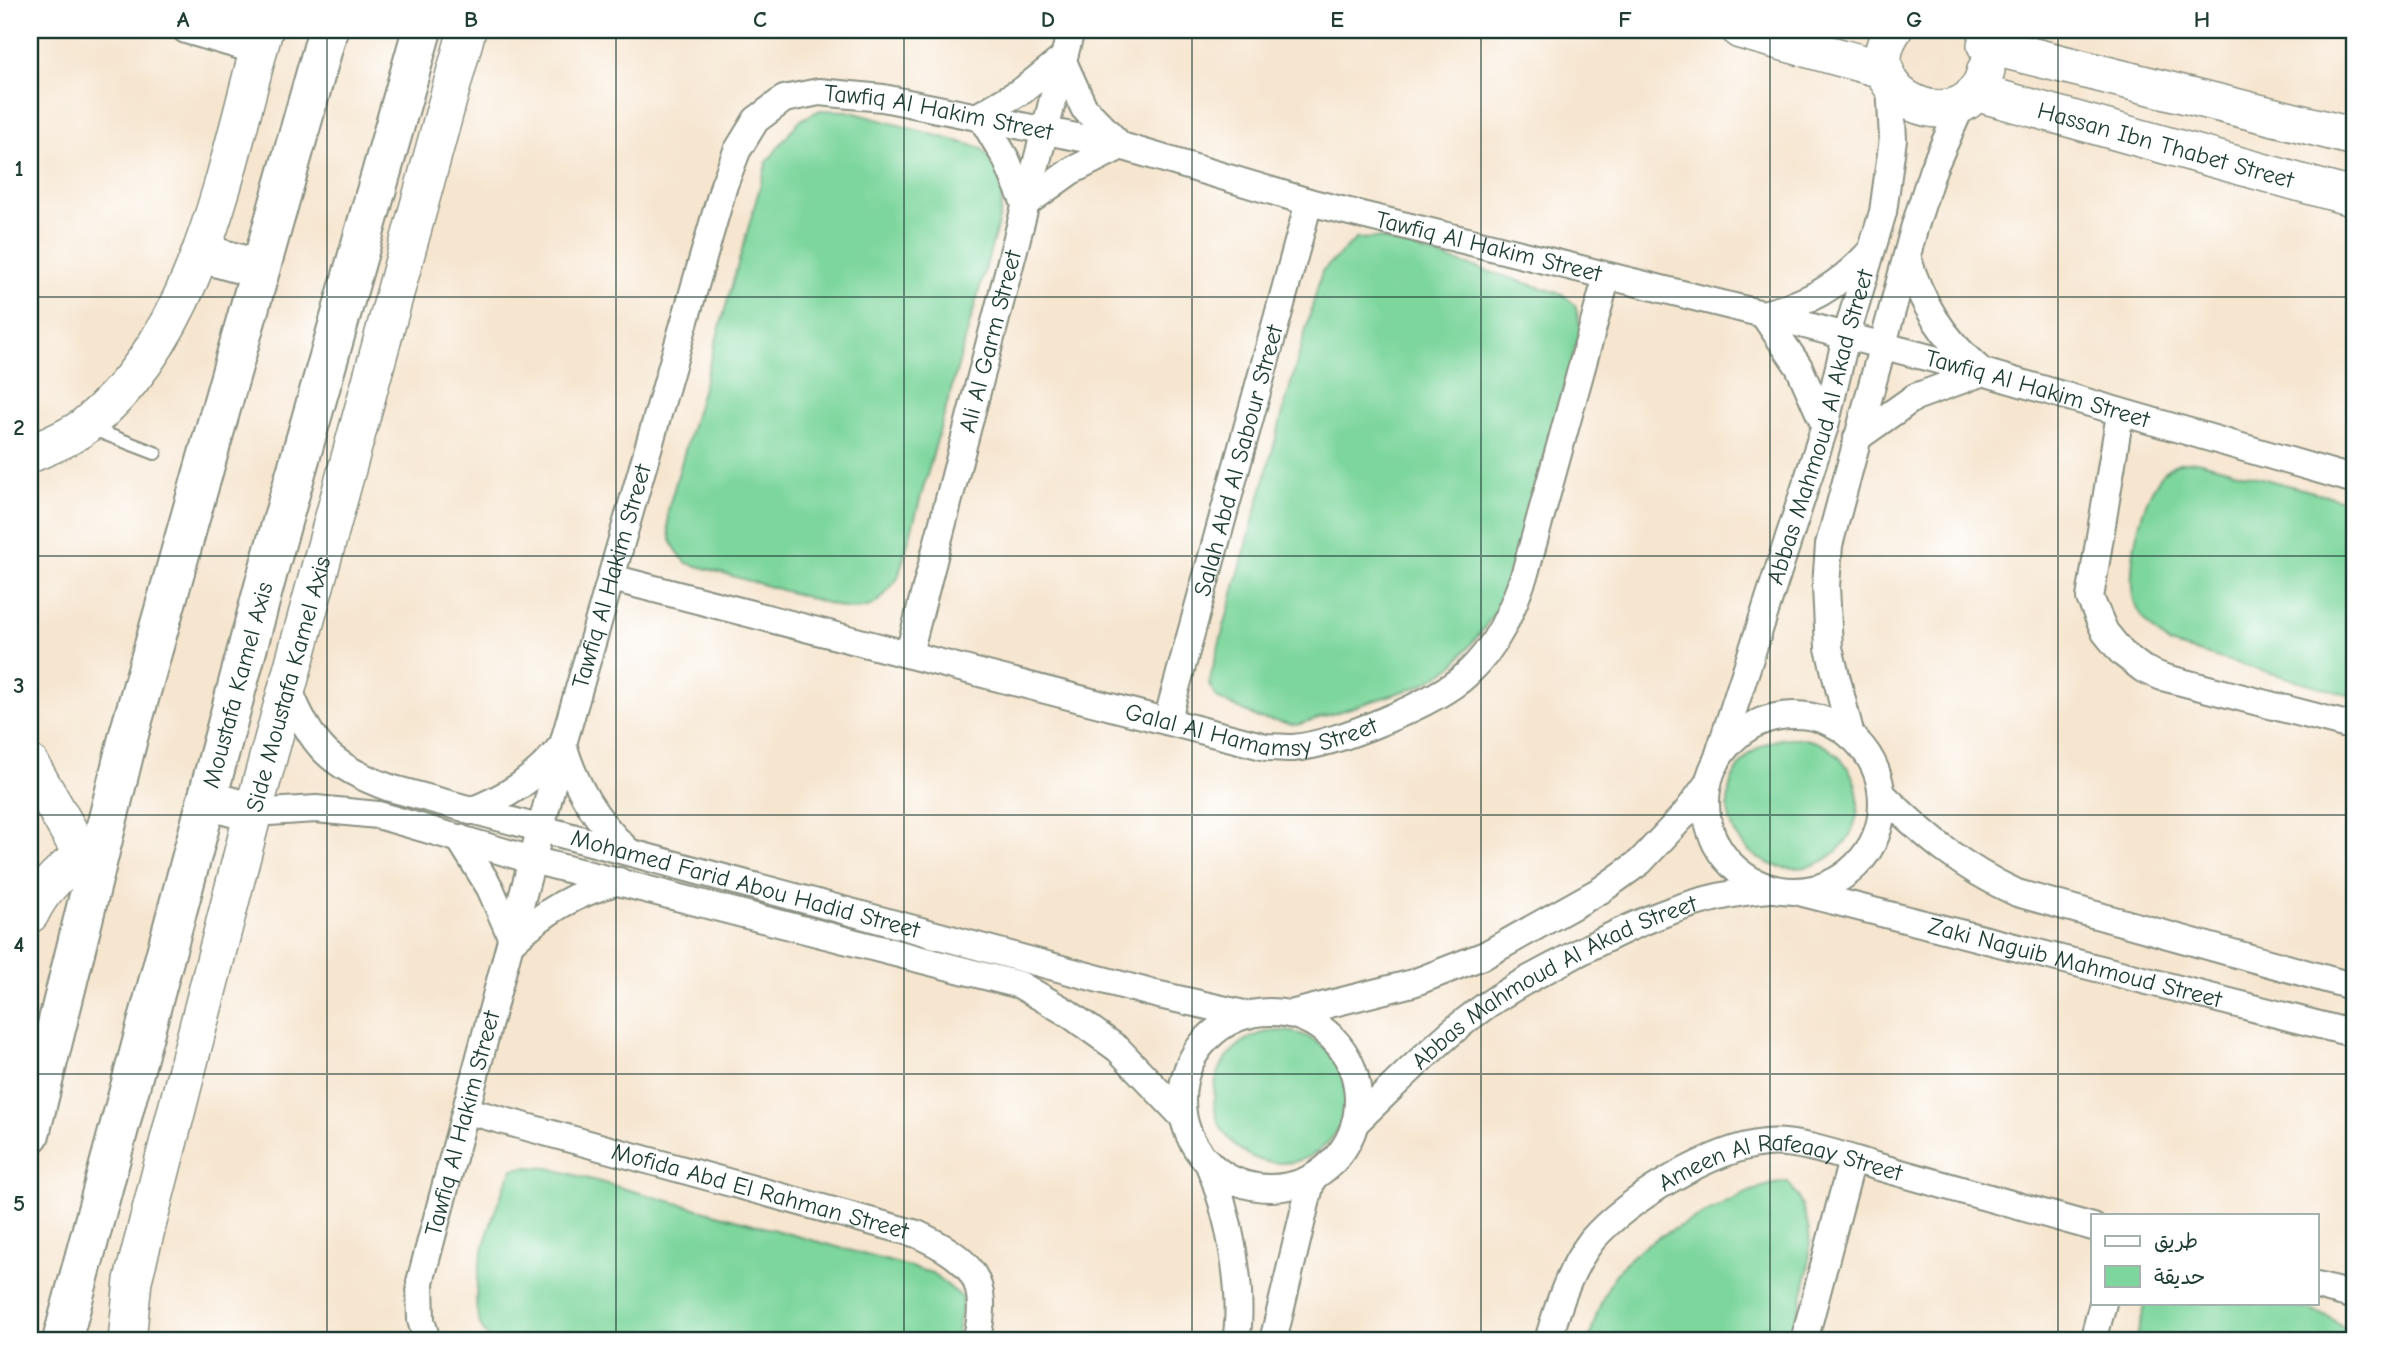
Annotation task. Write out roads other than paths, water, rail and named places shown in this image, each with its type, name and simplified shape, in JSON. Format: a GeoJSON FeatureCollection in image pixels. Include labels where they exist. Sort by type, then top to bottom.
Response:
{"type":"FeatureCollection","features":[{"type":"Feature","properties":{"kind":"main road"},"geometry":{"type":"LineString","coordinates":[[30,1134],[92,856],[328,30]]}},
{"type":"Feature","properties":{"kind":"main road","name":"Moustafa Kamel Axis"},"geometry":{"type":"LineString","coordinates":[[62,1341],[270,564],[422,30]]}},
{"type":"Feature","properties":{"kind":"main road"},"geometry":{"type":"LineString","coordinates":[[201,253],[258,269]]}},
{"type":"Feature","properties":{"kind":"main road"},"geometry":{"type":"LineString","coordinates":[[208,800],[253,813]]}},
{"type":"Feature","properties":{"kind":"street"},"geometry":{"type":"LineString","coordinates":[[30,454],[85,426],[126,386],[155,349],[178,310],[201,253],[261,41],[186,30]]}},
{"type":"Feature","properties":{"kind":"street","name":"Side Moustafa Kamel Axis"},"geometry":{"type":"LineString","coordinates":[[127,1341],[133,1280],[253,813],[467,30]]}},
{"type":"Feature","properties":{"kind":"street","name":"Ali Al Garm Street"},"geometry":{"type":"LineString","coordinates":[[909,653],[1071,30]]}},
{"type":"Feature","properties":{"kind":"street"},"geometry":{"type":"LineString","coordinates":[[1740,30],[1888,77]]}},
{"type":"Feature","properties":{"kind":"street"},"geometry":{"type":"LineString","coordinates":[[1893,30],[1884,53],[1888,77],[1910,103],[1923,108],[1950,108],[1969,97],[1984,78],[1988,62],[1982,38]]}},
{"type":"Feature","properties":{"kind":"street","name":"Hassan Ibn Thabet Street"},"geometry":{"type":"LineString","coordinates":[[1982,38],[2355,137]]}},
{"type":"Feature","properties":{"kind":"street"},"geometry":{"type":"LineString","coordinates":[[1062,60],[1084,108],[1121,146],[1071,171],[1025,204],[1006,159],[980,115],[1023,90],[1062,60]]}},
{"type":"Feature","properties":{"kind":"street","name":"Abbas Mahmoud Al Akad Street"},"geometry":{"type":"LineString","coordinates":[[1290,1014],[1413,983],[1485,956],[1601,890],[1640,862],[1686,813],[1712,773],[1825,426],[1846,337],[1888,192],[1891,162],[1888,77]]}},
{"type":"Feature","properties":{"kind":"street","name":"Tawfiq Al Hakim Street"},"geometry":{"type":"LineString","coordinates":[[427,1341],[421,1320],[420,1282],[468,1111],[563,744],[724,185],[737,150],[756,120],[785,99],[819,92],[853,93],[980,115],[1121,146],[1309,202],[1763,314],[1983,372],[2120,414],[2355,480]]}},
{"type":"Feature","properties":{"kind":"street","name":"Abbas Mahmoud Al Akad Street"},"geometry":{"type":"LineString","coordinates":[[1851,736],[1829,648],[1826,596],[1829,545],[1881,347],[1933,169],[1969,97]]}},
{"type":"Feature","properties":{"kind":"street","name":"Hassan Ibn Thabet Street"},"geometry":{"type":"LineString","coordinates":[[1969,97],[2355,198]]}},
{"type":"Feature","properties":{"kind":"street","name":"Salah Abd Al Sabour Street"},"geometry":{"type":"LineString","coordinates":[[1167,721],[1309,202]]}},
{"type":"Feature","properties":{"kind":"street"},"geometry":{"type":"LineString","coordinates":[[1825,426],[1799,367],[1763,314],[1795,306],[1825,292],[1851,273],[1873,249]]}},
{"type":"Feature","properties":{"kind":"street"},"geometry":{"type":"LineString","coordinates":[[1857,438],[1915,397],[1983,372],[1956,349],[1934,321],[1917,290],[1907,256]]}},
{"type":"Feature","properties":{"kind":"street","name":"Galal Al Hamamsy Street"},"geometry":{"type":"LineString","coordinates":[[612,578],[1266,747],[1294,748],[1327,741],[1412,708],[1465,676],[1491,646],[1509,617],[1525,573],[1607,276]]}},
{"type":"Feature","properties":{"kind":"street"},"geometry":{"type":"LineString","coordinates":[[2120,414],[2090,598],[2105,632],[2122,653],[2143,669],[2162,677],[2355,727]]}},
{"type":"Feature","properties":{"kind":"street","name":"Mohamed Farid Abou Hadid Street"},"geometry":{"type":"LineString","coordinates":[[288,687],[302,723],[334,760],[361,778],[470,811],[626,849],[1142,990],[1248,1014]]}},
{"type":"Feature","properties":{"kind":"street"},"geometry":{"type":"LineString","coordinates":[[1787,715],[1810,716],[1832,724],[1851,736],[1867,753],[1877,773],[1882,794],[1879,825],[1866,854],[1852,870],[1834,881],[1786,890],[1754,881],[1735,868],[1720,850],[1710,829],[1706,806],[1712,773],[1728,745],[1744,730],[1765,720],[1787,715]]}},
{"type":"Feature","properties":{"kind":"street"},"geometry":{"type":"LineString","coordinates":[[470,811],[523,786],[563,744],[572,774],[586,802],[604,827],[626,849]]}},
{"type":"Feature","properties":{"kind":"street"},"geometry":{"type":"LineString","coordinates":[[30,764],[92,856],[43,890],[30,914]]}},
{"type":"Feature","properties":{"kind":"street","name":"Zaki Naguib Mahmoud Street"},"geometry":{"type":"LineString","coordinates":[[1882,794],[1942,851],[1979,875],[2017,893],[2355,987]]}},
{"type":"Feature","properties":{"kind":"street","name":"Mohamed Farid Abou Hadid Street"},"geometry":{"type":"LineString","coordinates":[[253,813],[347,810],[378,815],[532,860],[1020,985],[1068,1013],[1118,1049],[1183,1117]]}},
{"type":"Feature","properties":{"kind":"street"},"geometry":{"type":"LineString","coordinates":[[459,838],[489,888],[513,941],[536,919],[561,902],[590,889],[620,881]]}},
{"type":"Feature","properties":{"kind":"street","name":"Abbas Mahmoud Al Akad Street"},"geometry":{"type":"LineString","coordinates":[[1355,1124],[1429,1051],[1501,994],[1614,933],[1656,915],[1744,891],[1786,890]]}},
{"type":"Feature","properties":{"kind":"street","name":"Zaki Naguib Mahmoud Street"},"geometry":{"type":"LineString","coordinates":[[1786,890],[2355,1034]]}},
{"type":"Feature","properties":{"kind":"street"},"geometry":{"type":"LineString","coordinates":[[1248,1014],[1290,1014],[1316,1025],[1338,1044],[1352,1068],[1358,1095],[1355,1124],[1345,1146],[1330,1165],[1312,1178],[1291,1186],[1268,1188],[1246,1185],[1225,1176],[1208,1162],[1192,1141],[1183,1117],[1181,1094],[1185,1073],[1195,1053],[1209,1036],[1227,1023],[1248,1014]]}},
{"type":"Feature","properties":{"kind":"street","name":"Mofida Abd El Rahman Street"},"geometry":{"type":"LineString","coordinates":[[468,1111],[917,1234],[943,1247],[964,1262],[977,1277],[983,1303],[976,1341]]}},
{"type":"Feature","properties":{"kind":"street","name":"Ameen Al Rafeaay Street"},"geometry":{"type":"LineString","coordinates":[[1548,1341],[1560,1300],[1574,1268],[1593,1239],[1639,1200],[1662,1186],[1710,1160],[1766,1143],[1787,1144],[1852,1160],[2091,1226]]}},
{"type":"Feature","properties":{"kind":"street"},"geometry":{"type":"LineString","coordinates":[[1804,1341],[1852,1160]]}},
{"type":"Feature","properties":{"kind":"street"},"geometry":{"type":"LineString","coordinates":[[1208,1162],[1222,1197],[1239,1293],[1236,1341]]}},
{"type":"Feature","properties":{"kind":"street"},"geometry":{"type":"LineString","coordinates":[[1273,1341],[1312,1178]]}},
{"type":"Feature","properties":{"kind":"street"},"geometry":{"type":"LineString","coordinates":[[2318,1286],[2355,1296]]}},
{"type":"Feature","properties":{"kind":"street"},"geometry":{"type":"LineString","coordinates":[[2093,1341],[2103,1304]]}},
{"type":"Feature","properties":{"kind":"lane"},"geometry":{"type":"LineString","coordinates":[[85,426],[155,453]]}}]}
